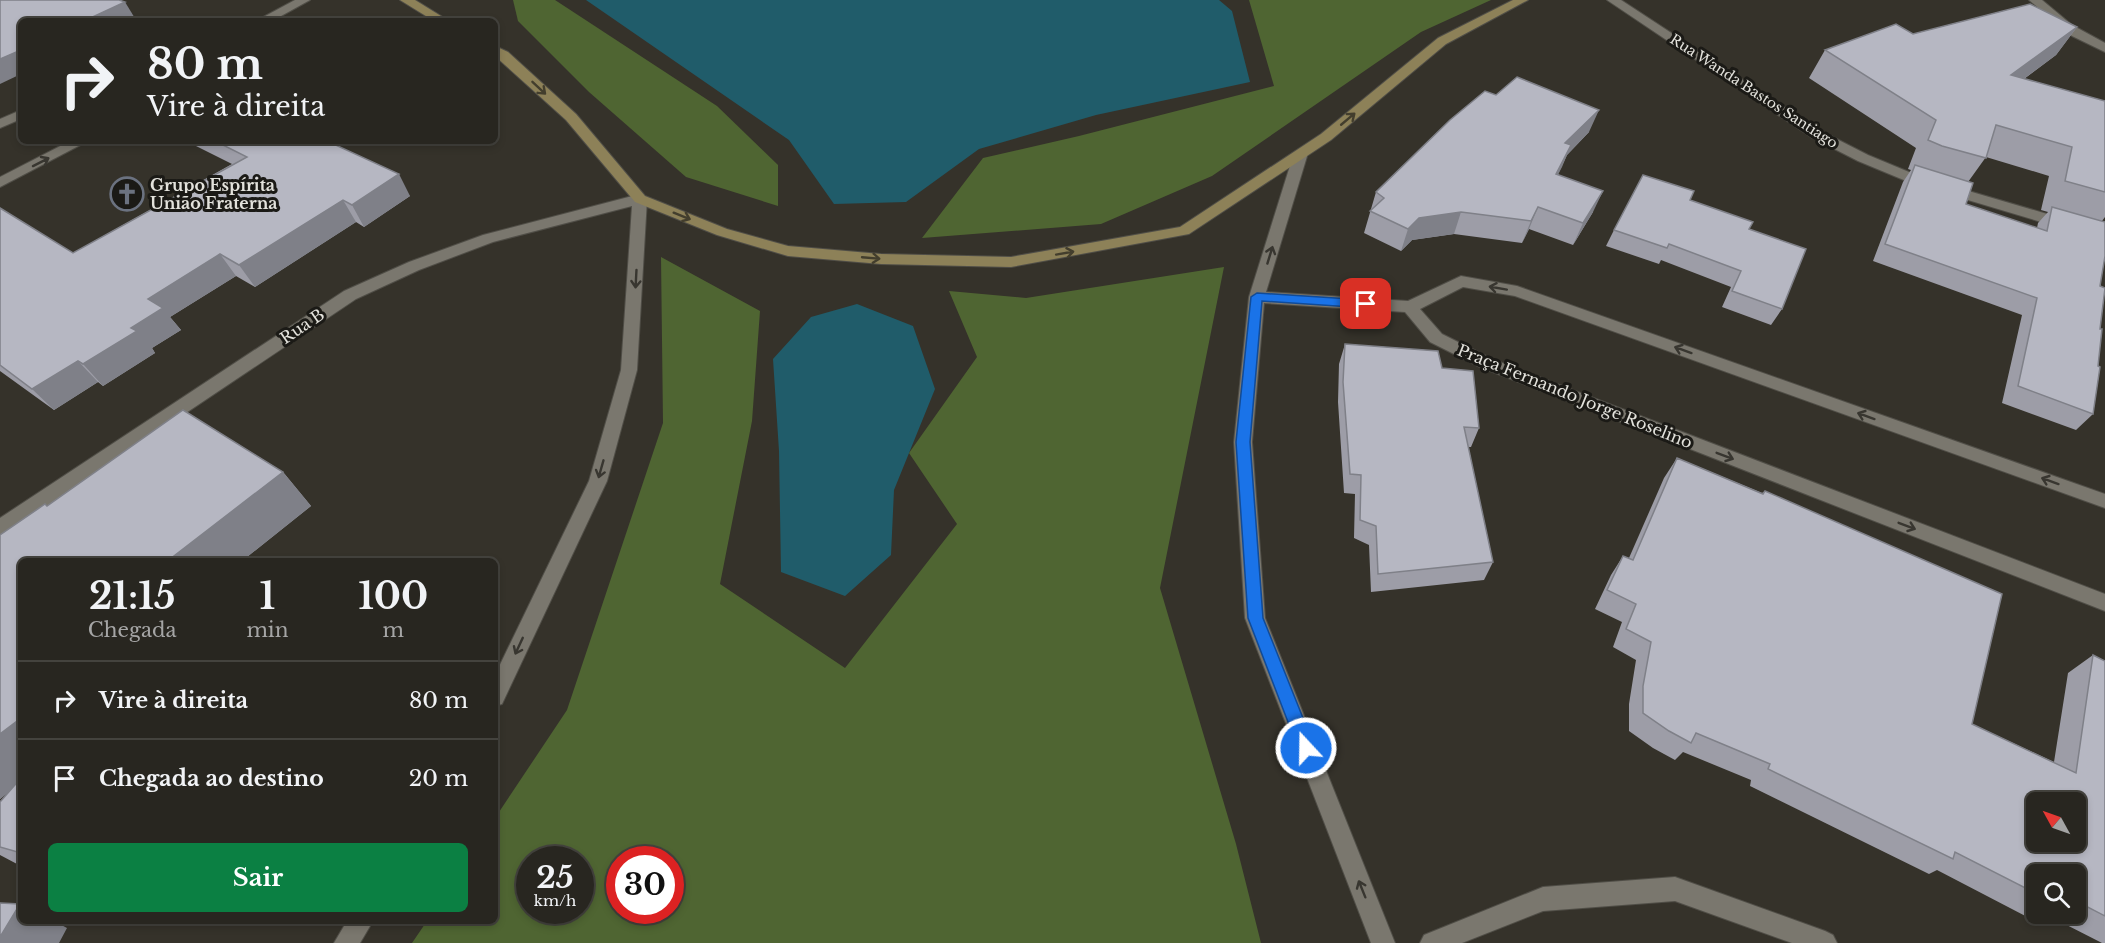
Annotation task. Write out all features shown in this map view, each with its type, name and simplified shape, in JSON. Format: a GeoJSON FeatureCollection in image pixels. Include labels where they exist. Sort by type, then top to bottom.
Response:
{"type":"FeatureCollection","features":[{"type":"Feature","properties":{"kind":"main road"},"geometry":{"type":"LineString","coordinates":[[406,0],[438,18]]}},
{"type":"Feature","properties":{"kind":"main road"},"geometry":{"type":"LineString","coordinates":[[498,52],[571,117],[640,199],[722,232],[788,251],[881,259],[1011,262],[1184,231],[1326,137],[1442,41],[1522,0]]}},
{"type":"Feature","properties":{"kind":"street"},"geometry":{"type":"LineString","coordinates":[[268,18],[304,0]]}},
{"type":"Feature","properties":{"kind":"street","name":"Rua Wanda Bastos Santiago"},"geometry":{"type":"LineString","coordinates":[[1613,0],[1816,134],[1863,158],[1916,180],[2105,236]]}},
{"type":"Feature","properties":{"kind":"street"},"geometry":{"type":"LineString","coordinates":[[2035,0],[2065,27],[2105,48]]}},
{"type":"Feature","properties":{"kind":"street"},"geometry":{"type":"LineString","coordinates":[[0,124],[18,115]]}},
{"type":"Feature","properties":{"kind":"street"},"geometry":{"type":"LineString","coordinates":[[0,183],[75,144]]}},
{"type":"Feature","properties":{"kind":"street"},"geometry":{"type":"LineString","coordinates":[[1301,153],[1257,297],[1243,442],[1255,618],[1383,943]]}},
{"type":"Feature","properties":{"kind":"street"},"geometry":{"type":"LineString","coordinates":[[498,691],[598,481],[629,370],[640,199]]}},
{"type":"Feature","properties":{"kind":"street","name":"Rua B"},"geometry":{"type":"LineString","coordinates":[[0,528],[350,295],[414,266],[488,238],[640,199]]}},
{"type":"Feature","properties":{"kind":"street"},"geometry":{"type":"LineString","coordinates":[[1257,297],[1410,307],[1461,281],[1517,291],[2105,501]]}},
{"type":"Feature","properties":{"kind":"street","name":"Praça Fernando Jorge Roselino"},"geometry":{"type":"LineString","coordinates":[[1410,307],[1436,338],[1486,363],[2105,603]]}},
{"type":"Feature","properties":{"kind":"street"},"geometry":{"type":"LineString","coordinates":[[1432,943],[1543,899],[1676,889],[1825,943]]}},
{"type":"Feature","properties":{"kind":"street"},"geometry":{"type":"LineString","coordinates":[[346,943],[359,924]]}},
{"type":"Feature","properties":{"kind":"green space"},"geometry":{"type":"Polygon","coordinates":[[[513,0],[555,0],[717,106],[778,165],[778,206],[686,177],[589,92],[518,21],[513,0]]]}},
{"type":"Feature","properties":{"kind":"green space"},"geometry":{"type":"Polygon","coordinates":[[[1249,0],[1491,0],[1421,32],[1212,176],[1101,224],[922,238],[983,158],[1274,86],[1249,0]]]}},
{"type":"Feature","properties":{"kind":"green space"},"geometry":{"type":"Polygon","coordinates":[[[661,257],[760,311],[752,421],[720,584],[845,668],[957,524],[909,453],[977,357],[949,291],[1026,298],[1224,267],[1160,588],[1236,844],[1261,943],[412,943],[425,924],[498,924],[498,814],[567,710],[663,423],[661,257]]]}},
{"type":"Feature","properties":{"kind":"water"},"geometry":{"type":"Polygon","coordinates":[[[586,0],[1219,0],[1232,11],[1250,82],[1096,115],[979,149],[906,202],[834,204],[789,140],[586,0]]]}},
{"type":"Feature","properties":{"kind":"water"},"geometry":{"type":"Polygon","coordinates":[[[857,304],[913,326],[935,389],[894,490],[891,555],[845,596],[781,572],[779,451],[773,359],[811,317],[857,304]]]}},
{"type":"Feature","properties":{"kind":"building"},"geometry":{"type":"Polygon","coordinates":[[[0,0],[119,0],[125,2],[90,18],[18,18],[18,51],[0,59],[0,0]]]}},
{"type":"Feature","properties":{"kind":"building"},"geometry":{"type":"Polygon","coordinates":[[[2030,4],[2077,27],[2011,75],[2105,101],[2105,192],[2065,181],[2072,147],[1996,125],[1986,158],[1928,140],[1936,120],[1825,50],[1896,24],[1913,34],[2030,4]]]}},
{"type":"Feature","properties":{"kind":"building"},"geometry":{"type":"Polygon","coordinates":[[[1517,77],[1599,110],[1565,143],[1571,145],[1556,174],[1603,191],[1583,223],[1538,207],[1531,221],[1461,212],[1419,218],[1408,229],[1370,211],[1384,198],[1376,192],[1450,120],[1485,91],[1496,95],[1517,77]]]}},
{"type":"Feature","properties":{"kind":"building"},"geometry":{"type":"Polygon","coordinates":[[[221,144],[334,144],[399,174],[352,205],[343,200],[239,265],[220,254],[148,299],[163,308],[131,328],[137,331],[83,364],[78,361],[32,389],[0,365],[0,208],[73,253],[247,157],[221,144]]]}},
{"type":"Feature","properties":{"kind":"building"},"geometry":{"type":"Polygon","coordinates":[[[1915,165],[1973,183],[1966,204],[2047,231],[2052,207],[2105,222],[2105,256],[2100,286],[2105,288],[2100,329],[2102,329],[2098,366],[2100,367],[2093,414],[2018,386],[2037,298],[1885,244],[1915,165]]]}},
{"type":"Feature","properties":{"kind":"building"},"geometry":{"type":"Polygon","coordinates":[[[1643,175],[1694,191],[1690,200],[1753,222],[1749,229],[1806,249],[1782,309],[1732,291],[1741,271],[1669,244],[1667,248],[1614,230],[1643,175]]]}},
{"type":"Feature","properties":{"kind":"building"},"geometry":{"type":"Polygon","coordinates":[[[1345,344],[1438,351],[1442,368],[1473,371],[1479,428],[1464,427],[1493,562],[1378,574],[1376,526],[1360,520],[1361,475],[1350,474],[1343,382],[1345,344]]]}},
{"type":"Feature","properties":{"kind":"building"},"geometry":{"type":"Polygon","coordinates":[[[183,410],[283,472],[171,558],[18,558],[18,720],[0,734],[0,535],[45,504],[47,506],[183,410]]]}},
{"type":"Feature","properties":{"kind":"building"},"geometry":{"type":"Polygon","coordinates":[[[1677,458],[1763,494],[1765,491],[2002,594],[1972,724],[2076,773],[2093,655],[2105,661],[2105,916],[2086,906],[2086,864],[2026,864],[2026,888],[1955,852],[1953,859],[1768,769],[1770,764],[1696,733],[1691,743],[1643,713],[1643,686],[1651,642],[1626,629],[1636,604],[1607,590],[1623,556],[1633,560],[1677,458]]]}},
{"type":"Feature","properties":{"kind":"building"},"geometry":{"type":"Polygon","coordinates":[[[18,781],[18,852],[0,847],[0,802],[18,781]]]}},
{"type":"Feature","properties":{"kind":"building"},"geometry":{"type":"Polygon","coordinates":[[[0,903],[18,904],[18,907],[0,937],[0,903]]]}},
{"type":"Feature","properties":{"kind":"place","name":"Grupo Espírita União Fraterna"},"geometry":{"type":"Point","coordinates":[127,194]}},
{"type":"Feature","properties":{"kind":"route"},"geometry":{"type":"LineString","coordinates":[[1306,748],[1255,618],[1243,442],[1257,297],[1366,304]]}}]}
